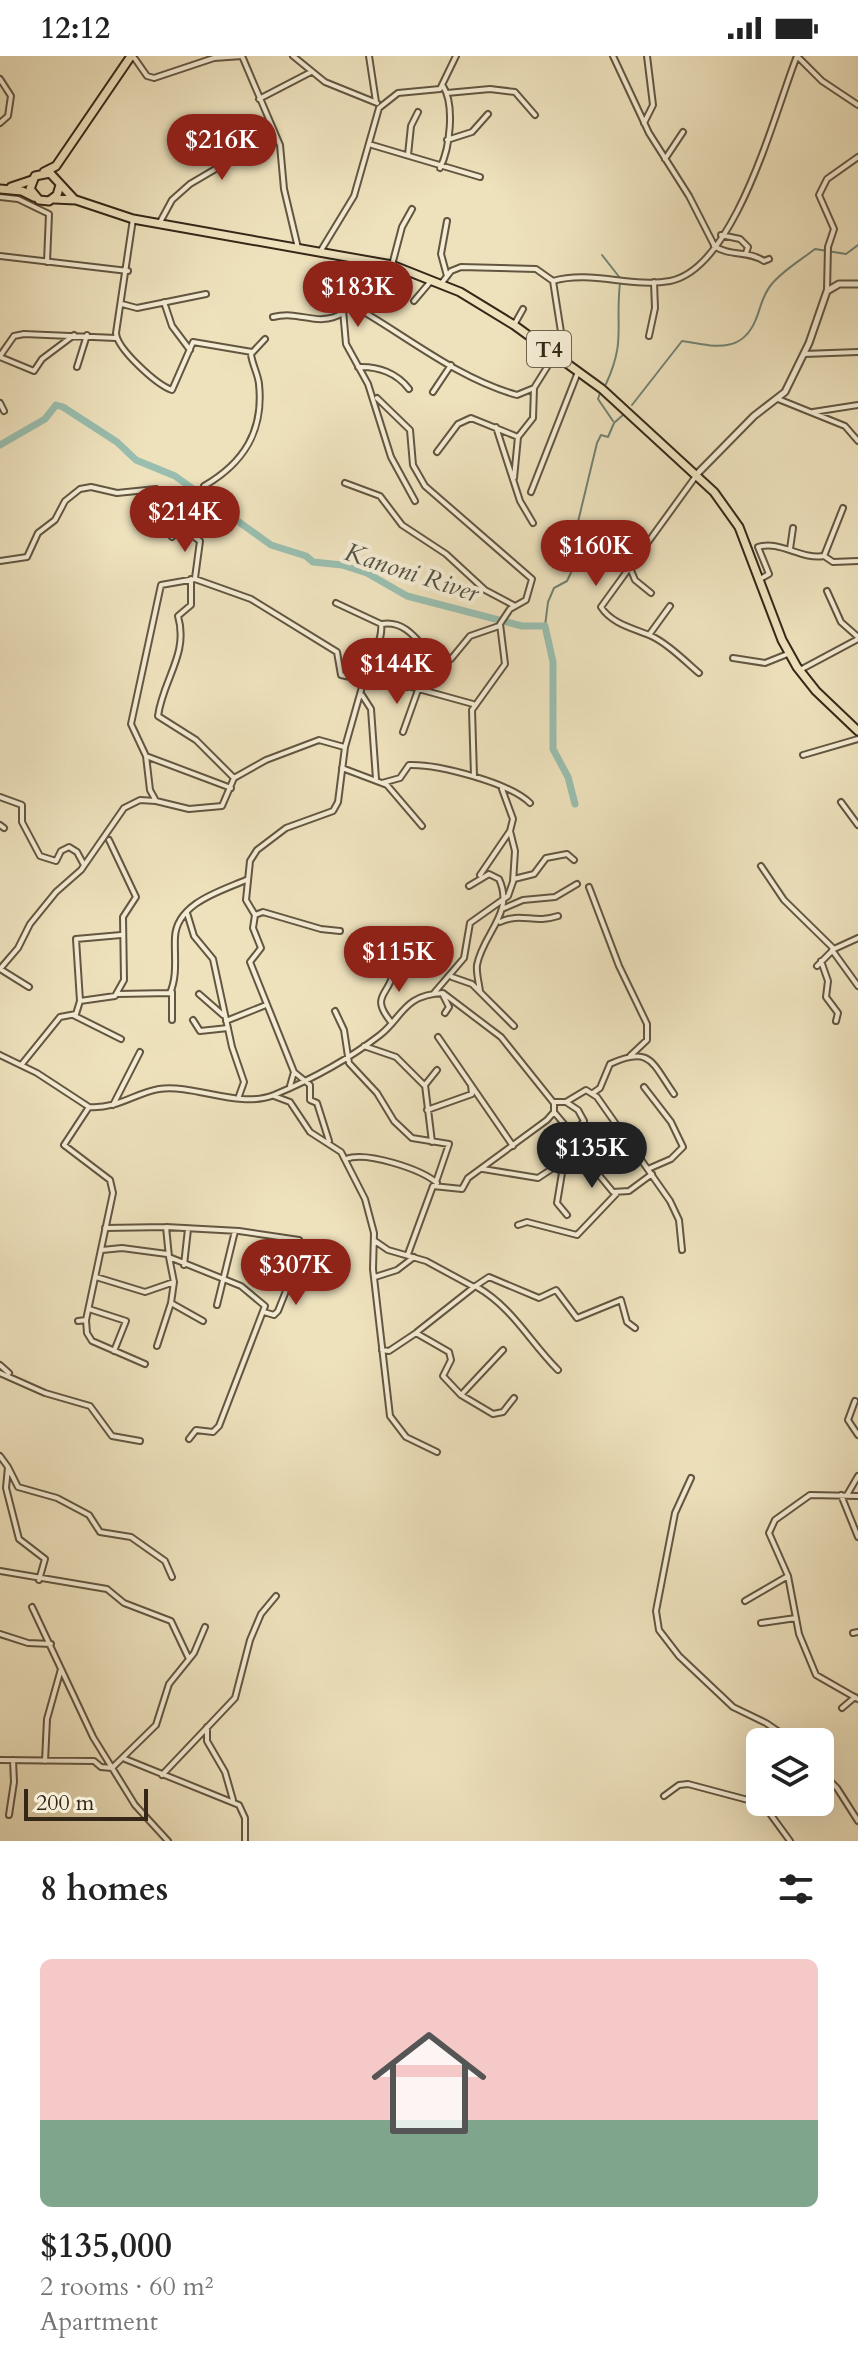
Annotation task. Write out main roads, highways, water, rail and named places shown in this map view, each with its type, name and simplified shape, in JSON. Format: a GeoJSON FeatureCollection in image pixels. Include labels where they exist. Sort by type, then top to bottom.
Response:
{"type":"FeatureCollection","features":[{"type":"Feature","properties":{"kind":"main road"},"geometry":{"type":"LineString","coordinates":[[2,188],[32,180],[62,158],[132,56]]}},
{"type":"Feature","properties":{"kind":"main road"},"geometry":{"type":"LineString","coordinates":[[54,199],[62,158]]}},
{"type":"Feature","properties":{"kind":"main road","name":"T4"},"geometry":{"type":"LineString","coordinates":[[44,172],[76,200]]}},
{"type":"Feature","properties":{"kind":"main road"},"geometry":{"type":"LineString","coordinates":[[32,180],[30,189],[34,197]]}},
{"type":"Feature","properties":{"kind":"main road"},"geometry":{"type":"LineString","coordinates":[[2,188],[34,197]]}},
{"type":"Feature","properties":{"kind":"main road","name":"T4"},"geometry":{"type":"LineString","coordinates":[[34,197],[44,202],[76,200],[133,219],[392,265],[441,284],[514,325],[578,370],[697,474],[733,517],[800,670],[816,691],[858,731]]}},
{"type":"Feature","properties":{"kind":"waterway"},"geometry":{"type":"LineString","coordinates":[[632,405],[682,341],[715,346],[734,343],[750,330],[768,289],[786,270],[815,249],[846,254],[858,245]]}},
{"type":"Feature","properties":{"kind":"waterway"},"geometry":{"type":"LineString","coordinates":[[602,255],[620,278]]}},
{"type":"Feature","properties":{"kind":"waterway"},"geometry":{"type":"LineString","coordinates":[[606,384],[618,345],[620,283]]}},
{"type":"Feature","properties":{"kind":"waterway"},"geometry":{"type":"LineString","coordinates":[[600,393],[598,399],[613,421]]}},
{"type":"Feature","properties":{"kind":"waterway","name":"Kanoni River"},"geometry":{"type":"LineString","coordinates":[[0,445],[45,419],[56,405],[63,407],[117,442],[136,460],[175,476],[271,545],[306,556],[313,562],[342,565],[367,573],[407,596],[522,626],[545,626],[553,662],[553,749],[568,777],[575,804]]}},
{"type":"Feature","properties":{"kind":"waterway"},"geometry":{"type":"LineString","coordinates":[[545,626],[548,602],[554,588],[567,581],[577,560],[576,530],[597,443],[601,435],[608,437],[614,423],[624,414]]}}]}
